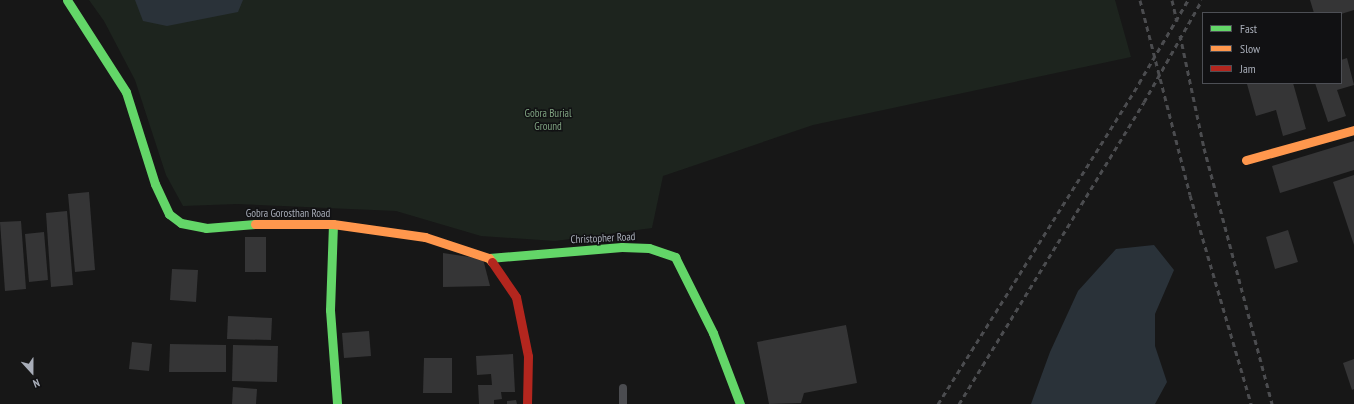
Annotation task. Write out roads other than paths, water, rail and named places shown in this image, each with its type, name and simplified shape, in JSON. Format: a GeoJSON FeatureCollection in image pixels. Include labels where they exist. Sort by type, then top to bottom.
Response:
{"type":"FeatureCollection","features":[{"type":"Feature","properties":{"kind":"street","name":"Gobra Gorosthan Road"},"geometry":{"type":"LineString","coordinates":[[67,0],[126,92],[155,184],[169,214],[182,223],[206,228],[251,224],[333,224],[425,237],[489,258]]}},
{"type":"Feature","properties":{"kind":"street"},"geometry":{"type":"LineString","coordinates":[[1246,160],[1354,130]]}},
{"type":"Feature","properties":{"kind":"street"},"geometry":{"type":"LineString","coordinates":[[333,224],[330,310],[337,404]]}},
{"type":"Feature","properties":{"kind":"street","name":"Christopher Road"},"geometry":{"type":"LineString","coordinates":[[489,258],[622,247],[649,248],[675,257],[712,333],[740,404]]}},
{"type":"Feature","properties":{"kind":"street"},"geometry":{"type":"LineString","coordinates":[[489,258],[516,297],[528,356],[527,404]]}},
{"type":"Feature","properties":{"kind":"lane"},"geometry":{"type":"LineString","coordinates":[[622,388],[623,404]]}},
{"type":"Feature","properties":{"kind":"railway"},"geometry":{"type":"LineString","coordinates":[[1140,0],[1190,195],[1251,404]]}},
{"type":"Feature","properties":{"kind":"railway"},"geometry":{"type":"LineString","coordinates":[[1172,0],[1177,21]]}},
{"type":"Feature","properties":{"kind":"railway"},"geometry":{"type":"LineString","coordinates":[[938,404],[1139,83],[1188,0]]}},
{"type":"Feature","properties":{"kind":"railway"},"geometry":{"type":"LineString","coordinates":[[959,404],[1144,102],[1202,0]]}},
{"type":"Feature","properties":{"kind":"railway"},"geometry":{"type":"LineString","coordinates":[[1180,35],[1204,148],[1272,404]]}},
{"type":"Feature","properties":{"kind":"park label","name":"Gobra Burial Ground"},"geometry":{"type":"Point","coordinates":[548,120]}}]}
